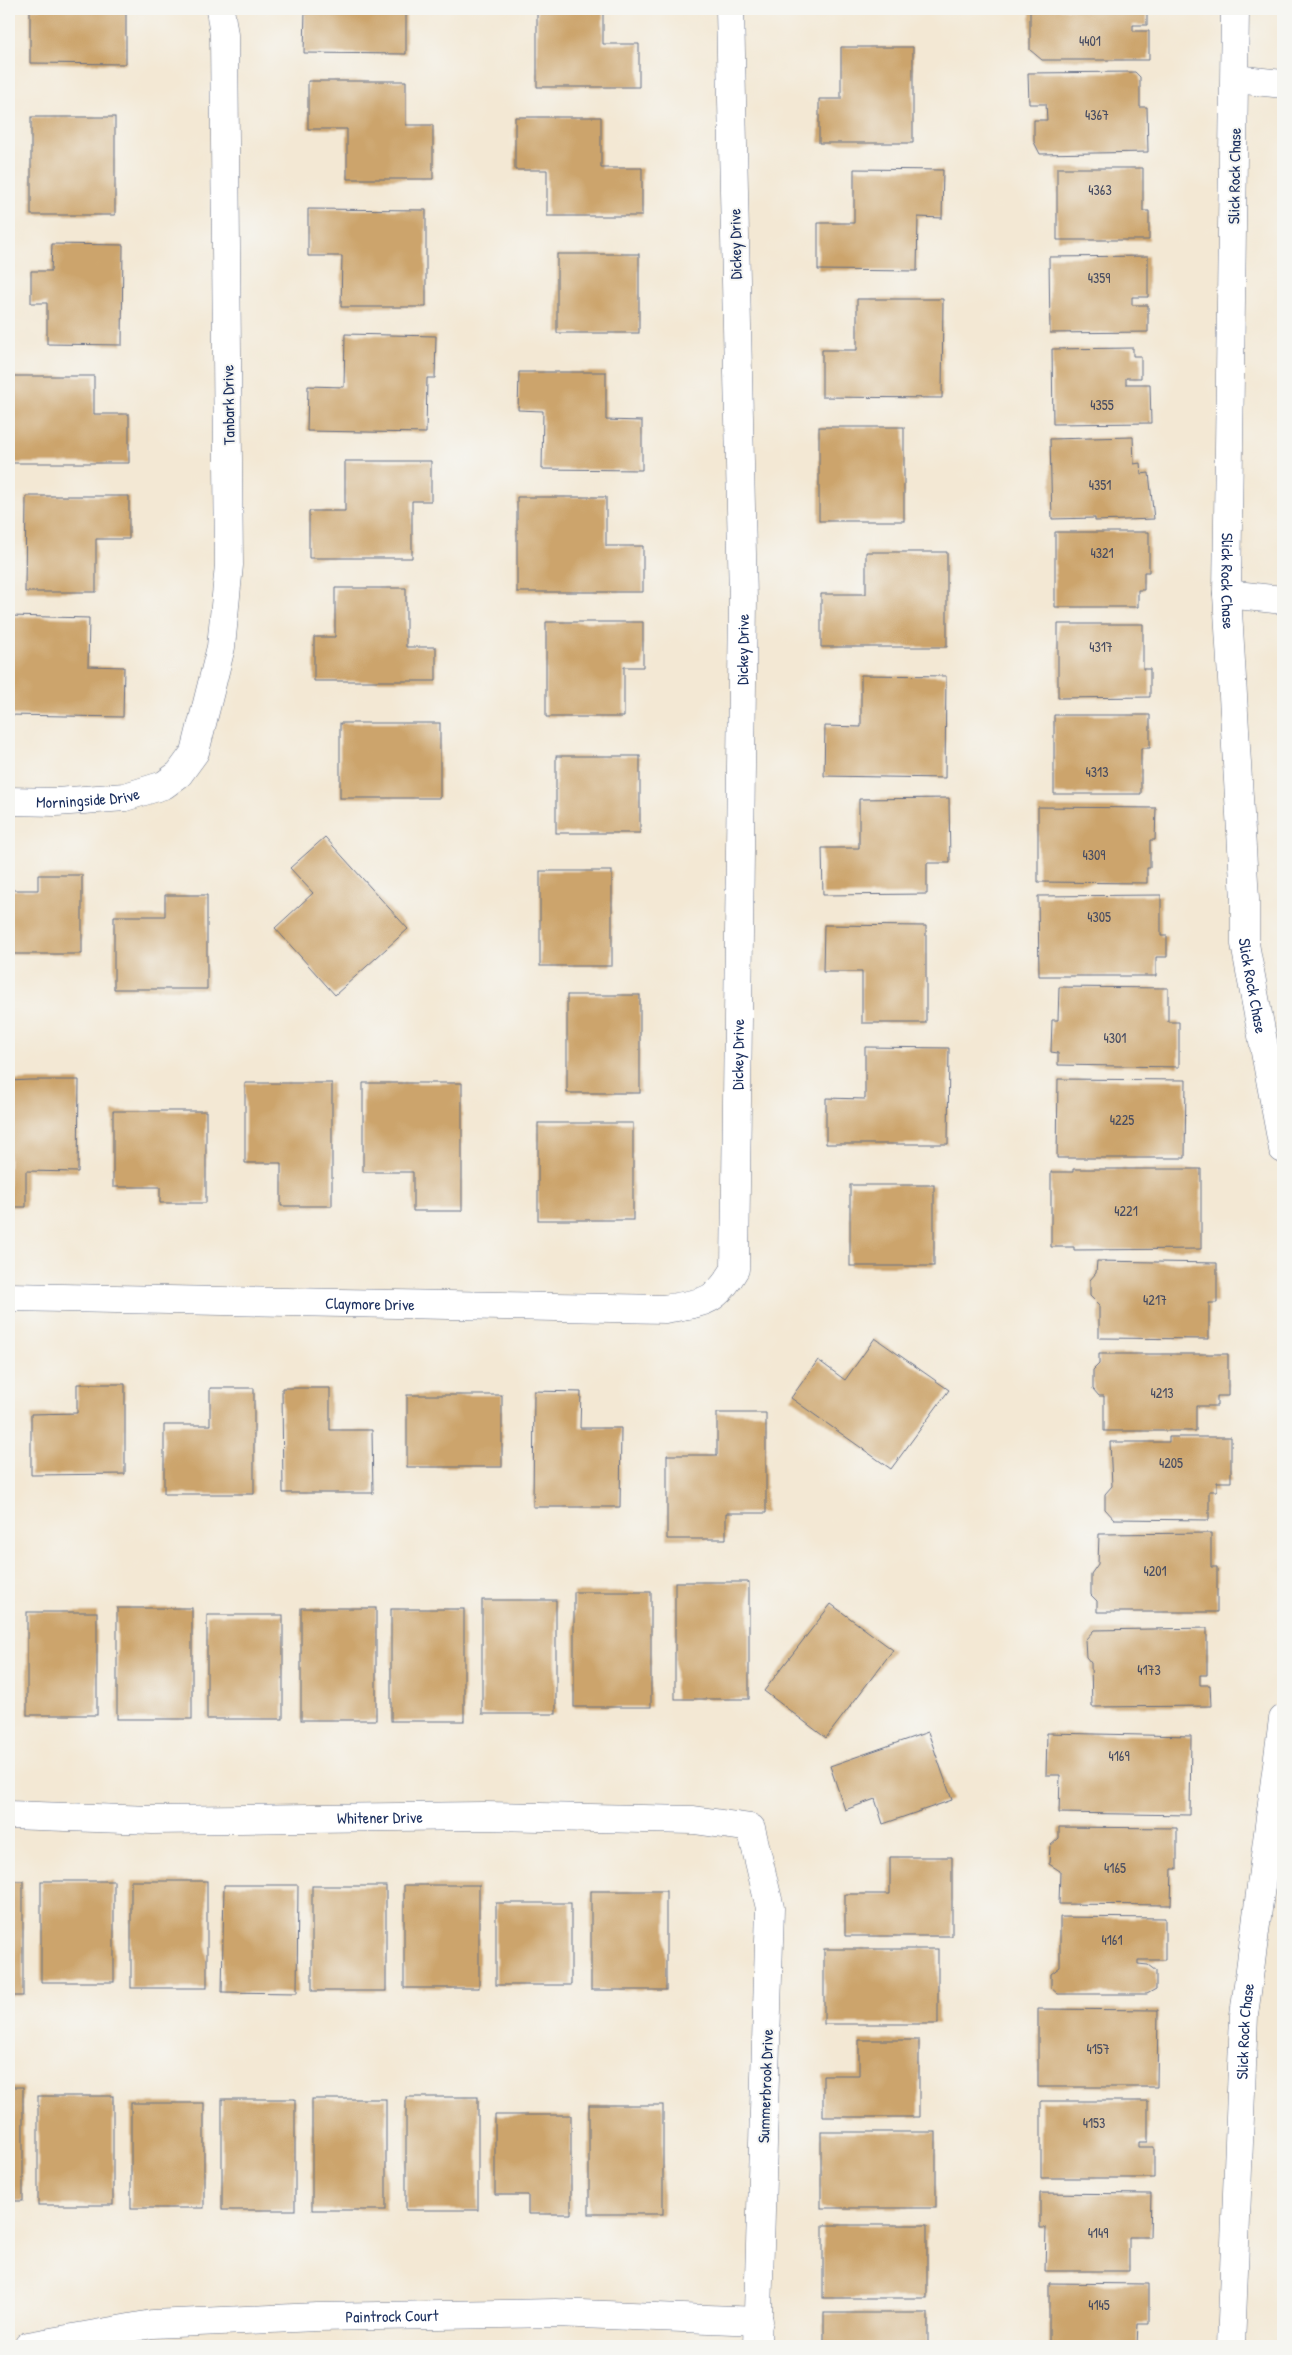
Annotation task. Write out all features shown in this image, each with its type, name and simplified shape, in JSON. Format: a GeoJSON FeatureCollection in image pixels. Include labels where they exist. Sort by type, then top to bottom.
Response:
{"type":"FeatureCollection","features":[{"type":"Feature","properties":{"kind":"street","name":"Tanbark Drive"},"geometry":{"type":"LineString","coordinates":[[164,785],[179,774],[195,752],[221,647],[229,565],[224,35],[220,9]]}},
{"type":"Feature","properties":{"kind":"street","name":"Dickey Drive"},"geometry":{"type":"LineString","coordinates":[[725,1287],[735,1269],[743,599],[730,9]]}},
{"type":"Feature","properties":{"kind":"street","name":"Slick Rock Chase"},"geometry":{"type":"LineString","coordinates":[[1235,9],[1227,594],[1245,899],[1245,944],[1283,1149]]}},
{"type":"Feature","properties":{"kind":"street"},"geometry":{"type":"LineString","coordinates":[[1235,79],[1283,84]]}},
{"type":"Feature","properties":{"kind":"street"},"geometry":{"type":"LineString","coordinates":[[1227,594],[1283,600]]}},
{"type":"Feature","properties":{"kind":"street","name":"Morningside Drive"},"geometry":{"type":"LineString","coordinates":[[9,801],[56,802],[126,797],[164,785]]}},
{"type":"Feature","properties":{"kind":"street","name":"Claymore Drive"},"geometry":{"type":"LineString","coordinates":[[9,1297],[665,1309],[709,1301],[725,1287]]}},
{"type":"Feature","properties":{"kind":"street","name":"Slick Rock Chase"},"geometry":{"type":"LineString","coordinates":[[1231,2346],[1244,2015],[1283,1720]]}},
{"type":"Feature","properties":{"kind":"street","name":"Whitener Drive"},"geometry":{"type":"LineString","coordinates":[[9,1815],[152,1820],[483,1816],[694,1820],[751,1828]]}},
{"type":"Feature","properties":{"kind":"street","name":"Summerbrook Drive"},"geometry":{"type":"LineString","coordinates":[[751,1828],[770,1908],[758,2333]]}},
{"type":"Feature","properties":{"kind":"street","name":"Paintrock Court"},"geometry":{"type":"LineString","coordinates":[[28,2346],[152,2324],[317,2317],[555,2313],[758,2333]]}},
{"type":"Feature","properties":{"kind":"building"},"geometry":{"type":"Polygon","coordinates":[[[30,9],[126,9],[126,64],[30,63],[30,9]]]}},
{"type":"Feature","properties":{"kind":"building"},"geometry":{"type":"Polygon","coordinates":[[[305,9],[406,9],[406,54],[304,53],[305,9]]]}},
{"type":"Feature","properties":{"kind":"building"},"geometry":{"type":"Polygon","coordinates":[[[537,9],[603,9],[603,44],[639,44],[639,87],[537,87],[537,9]]]}},
{"type":"Feature","properties":{"kind":"building"},"geometry":{"type":"Polygon","coordinates":[[[1030,9],[1147,9],[1147,25],[1133,25],[1133,31],[1149,31],[1149,60],[1042,60],[1030,50],[1030,9]]]}},
{"type":"Feature","properties":{"kind":"building"},"geometry":{"type":"Polygon","coordinates":[[[841,47],[913,47],[913,143],[819,143],[819,99],[841,99],[841,47]]]}},
{"type":"Feature","properties":{"kind":"building"},"geometry":{"type":"Polygon","coordinates":[[[1135,72],[1140,77],[1140,107],[1147,107],[1148,152],[1040,154],[1034,142],[1034,120],[1047,120],[1046,104],[1029,104],[1028,73],[1135,72]]]}},
{"type":"Feature","properties":{"kind":"building"},"geometry":{"type":"Polygon","coordinates":[[[308,81],[406,81],[406,125],[433,125],[433,179],[347,179],[347,129],[308,129],[308,81]]]}},
{"type":"Feature","properties":{"kind":"building"},"geometry":{"type":"Polygon","coordinates":[[[31,117],[115,117],[115,215],[31,215],[31,117]]]}},
{"type":"Feature","properties":{"kind":"building"},"geometry":{"type":"Polygon","coordinates":[[[515,117],[601,117],[601,168],[642,168],[642,216],[547,216],[547,170],[515,170],[515,117]]]}},
{"type":"Feature","properties":{"kind":"building"},"geometry":{"type":"Polygon","coordinates":[[[1057,168],[1143,168],[1143,211],[1149,211],[1149,240],[1057,240],[1057,168]]]}},
{"type":"Feature","properties":{"kind":"building"},"geometry":{"type":"Polygon","coordinates":[[[854,169],[943,170],[942,218],[918,217],[917,271],[818,270],[818,223],[854,223],[854,169]]]}},
{"type":"Feature","properties":{"kind":"building"},"geometry":{"type":"Polygon","coordinates":[[[308,209],[426,210],[426,307],[341,307],[342,256],[308,256],[308,209]]]}},
{"type":"Feature","properties":{"kind":"building"},"geometry":{"type":"Polygon","coordinates":[[[52,244],[123,245],[122,345],[47,344],[47,303],[31,303],[31,271],[51,271],[52,244]]]}},
{"type":"Feature","properties":{"kind":"building"},"geometry":{"type":"Polygon","coordinates":[[[557,254],[639,254],[639,333],[557,333],[557,254]]]}},
{"type":"Feature","properties":{"kind":"building"},"geometry":{"type":"Polygon","coordinates":[[[1148,256],[1148,297],[1132,297],[1132,305],[1148,305],[1148,332],[1050,333],[1049,257],[1148,256]]]}},
{"type":"Feature","properties":{"kind":"building"},"geometry":{"type":"Polygon","coordinates":[[[857,299],[943,299],[942,398],[822,397],[822,350],[857,350],[857,299]]]}},
{"type":"Feature","properties":{"kind":"building"},"geometry":{"type":"Polygon","coordinates":[[[345,334],[436,336],[435,378],[427,378],[426,433],[307,431],[308,386],[344,387],[345,334]]]}},
{"type":"Feature","properties":{"kind":"building"},"geometry":{"type":"Polygon","coordinates":[[[1133,348],[1133,356],[1141,356],[1141,378],[1126,378],[1126,384],[1150,384],[1151,423],[1053,424],[1052,349],[1133,348]]]}},
{"type":"Feature","properties":{"kind":"building"},"geometry":{"type":"Polygon","coordinates":[[[519,372],[606,372],[606,420],[642,421],[642,470],[542,469],[543,411],[518,410],[519,372]]]}},
{"type":"Feature","properties":{"kind":"building"},"geometry":{"type":"Polygon","coordinates":[[[9,376],[94,376],[94,414],[129,414],[129,463],[9,463],[9,376]]]}},
{"type":"Feature","properties":{"kind":"building"},"geometry":{"type":"Polygon","coordinates":[[[819,427],[904,427],[904,521],[819,521],[819,427]]]}},
{"type":"Feature","properties":{"kind":"building"},"geometry":{"type":"Polygon","coordinates":[[[1133,437],[1134,464],[1140,463],[1141,474],[1149,473],[1154,519],[1095,521],[1095,518],[1052,519],[1050,439],[1133,437]]]}},
{"type":"Feature","properties":{"kind":"building"},"geometry":{"type":"Polygon","coordinates":[[[345,461],[431,461],[431,501],[412,501],[412,558],[309,558],[309,511],[345,511],[345,461]]]}},
{"type":"Feature","properties":{"kind":"building"},"geometry":{"type":"Polygon","coordinates":[[[26,496],[129,496],[129,539],[96,539],[96,592],[25,592],[26,496]]]}},
{"type":"Feature","properties":{"kind":"building"},"geometry":{"type":"Polygon","coordinates":[[[517,497],[606,497],[606,546],[643,546],[643,592],[517,592],[517,497]]]}},
{"type":"Feature","properties":{"kind":"building"},"geometry":{"type":"Polygon","coordinates":[[[1055,532],[1149,532],[1149,572],[1144,572],[1144,590],[1138,590],[1138,607],[1055,607],[1055,532]]]}},
{"type":"Feature","properties":{"kind":"building"},"geometry":{"type":"Polygon","coordinates":[[[866,552],[947,552],[947,647],[821,647],[821,594],[866,594],[866,552]]]}},
{"type":"Feature","properties":{"kind":"building"},"geometry":{"type":"Polygon","coordinates":[[[335,588],[406,588],[406,647],[436,647],[436,681],[314,681],[314,637],[335,637],[335,588]]]}},
{"type":"Feature","properties":{"kind":"building"},"geometry":{"type":"Polygon","coordinates":[[[10,616],[89,618],[88,666],[124,667],[123,717],[9,715],[10,616]]]}},
{"type":"Feature","properties":{"kind":"building"},"geometry":{"type":"Polygon","coordinates":[[[546,622],[643,622],[643,667],[624,667],[624,717],[546,717],[546,622]]]}},
{"type":"Feature","properties":{"kind":"building"},"geometry":{"type":"Polygon","coordinates":[[[1058,624],[1143,624],[1143,669],[1150,669],[1150,697],[1058,698],[1058,624]]]}},
{"type":"Feature","properties":{"kind":"building"},"geometry":{"type":"Polygon","coordinates":[[[861,675],[946,676],[945,778],[824,776],[825,726],[861,727],[861,675]]]}},
{"type":"Feature","properties":{"kind":"building"},"geometry":{"type":"Polygon","coordinates":[[[1054,715],[1150,715],[1150,748],[1141,748],[1141,794],[1054,794],[1054,715]]]}},
{"type":"Feature","properties":{"kind":"building"},"geometry":{"type":"Polygon","coordinates":[[[340,723],[440,723],[440,798],[340,798],[340,723]]]}},
{"type":"Feature","properties":{"kind":"building"},"geometry":{"type":"Polygon","coordinates":[[[556,756],[640,756],[640,833],[556,833],[556,756]]]}},
{"type":"Feature","properties":{"kind":"building"},"geometry":{"type":"Polygon","coordinates":[[[949,798],[950,863],[927,863],[927,894],[823,895],[822,848],[859,848],[859,799],[949,798]]]}},
{"type":"Feature","properties":{"kind":"building"},"geometry":{"type":"Polygon","coordinates":[[[1038,807],[1156,808],[1155,840],[1150,840],[1150,868],[1147,868],[1147,883],[1038,882],[1038,807]]]}},
{"type":"Feature","properties":{"kind":"building"},"geometry":{"type":"Polygon","coordinates":[[[325,837],[408,929],[335,995],[275,928],[313,893],[290,868],[325,837]]]}},
{"type":"Feature","properties":{"kind":"building"},"geometry":{"type":"Polygon","coordinates":[[[540,871],[612,871],[612,966],[540,966],[540,871]]]}},
{"type":"Feature","properties":{"kind":"building"},"geometry":{"type":"Polygon","coordinates":[[[38,875],[82,875],[82,954],[9,954],[9,890],[38,890],[38,875]]]}},
{"type":"Feature","properties":{"kind":"building"},"geometry":{"type":"Polygon","coordinates":[[[165,895],[207,895],[207,989],[114,989],[114,916],[165,916],[165,895]]]}},
{"type":"Feature","properties":{"kind":"building"},"geometry":{"type":"Polygon","coordinates":[[[1161,895],[1161,936],[1167,936],[1167,957],[1156,957],[1156,976],[1039,976],[1038,896],[1161,895]]]}},
{"type":"Feature","properties":{"kind":"building"},"geometry":{"type":"Polygon","coordinates":[[[824,925],[926,926],[926,1023],[862,1023],[862,972],[823,972],[824,925]]]}},
{"type":"Feature","properties":{"kind":"building"},"geometry":{"type":"Polygon","coordinates":[[[1059,987],[1168,988],[1168,1022],[1179,1022],[1179,1067],[1058,1065],[1058,1053],[1051,1052],[1052,1020],[1058,1020],[1059,987]]]}},
{"type":"Feature","properties":{"kind":"building"},"geometry":{"type":"Polygon","coordinates":[[[567,995],[640,995],[640,1093],[567,1093],[567,995]]]}},
{"type":"Feature","properties":{"kind":"building"},"geometry":{"type":"Polygon","coordinates":[[[865,1047],[949,1048],[948,1144],[826,1144],[826,1098],[865,1099],[865,1047]]]}},
{"type":"Feature","properties":{"kind":"building"},"geometry":{"type":"Polygon","coordinates":[[[1058,1079],[1186,1080],[1185,1158],[1057,1158],[1058,1079]]]}},
{"type":"Feature","properties":{"kind":"building"},"geometry":{"type":"Polygon","coordinates":[[[79,1080],[78,1172],[26,1171],[26,1207],[9,1207],[9,1081],[79,1080]]]}},
{"type":"Feature","properties":{"kind":"building"},"geometry":{"type":"Polygon","coordinates":[[[245,1083],[332,1083],[332,1206],[281,1206],[281,1163],[245,1163],[245,1083]]]}},
{"type":"Feature","properties":{"kind":"building"},"geometry":{"type":"Polygon","coordinates":[[[363,1083],[462,1083],[462,1211],[413,1211],[413,1172],[363,1172],[363,1083]]]}},
{"type":"Feature","properties":{"kind":"building"},"geometry":{"type":"Polygon","coordinates":[[[113,1111],[206,1111],[206,1203],[160,1203],[160,1187],[113,1187],[113,1111]]]}},
{"type":"Feature","properties":{"kind":"building"},"geometry":{"type":"Polygon","coordinates":[[[538,1123],[633,1123],[633,1220],[538,1220],[538,1123]]]}},
{"type":"Feature","properties":{"kind":"building"},"geometry":{"type":"Polygon","coordinates":[[[1073,1169],[1201,1169],[1201,1249],[1074,1250],[1074,1247],[1051,1247],[1051,1172],[1073,1172],[1073,1169]]]}},
{"type":"Feature","properties":{"kind":"building"},"geometry":{"type":"Polygon","coordinates":[[[850,1185],[934,1185],[934,1266],[850,1266],[850,1185]]]}},
{"type":"Feature","properties":{"kind":"building"},"geometry":{"type":"Polygon","coordinates":[[[1097,1261],[1217,1263],[1217,1303],[1209,1303],[1209,1339],[1099,1338],[1099,1305],[1090,1296],[1090,1280],[1096,1273],[1097,1261]]]}},
{"type":"Feature","properties":{"kind":"building"},"geometry":{"type":"Polygon","coordinates":[[[875,1338],[949,1390],[891,1469],[791,1398],[818,1360],[845,1380],[875,1338]]]}},
{"type":"Feature","properties":{"kind":"building"},"geometry":{"type":"Polygon","coordinates":[[[1099,1354],[1228,1354],[1228,1396],[1217,1396],[1217,1406],[1196,1406],[1196,1431],[1104,1431],[1104,1396],[1099,1396],[1093,1389],[1093,1370],[1099,1364],[1099,1354]]]}},
{"type":"Feature","properties":{"kind":"building"},"geometry":{"type":"Polygon","coordinates":[[[77,1384],[125,1384],[125,1474],[31,1475],[31,1414],[77,1413],[77,1384]]]}},
{"type":"Feature","properties":{"kind":"building"},"geometry":{"type":"Polygon","coordinates":[[[210,1388],[254,1388],[254,1494],[164,1494],[164,1425],[210,1425],[210,1388]]]}},
{"type":"Feature","properties":{"kind":"building"},"geometry":{"type":"Polygon","coordinates":[[[282,1388],[330,1388],[330,1430],[372,1430],[373,1493],[283,1493],[282,1388]]]}},
{"type":"Feature","properties":{"kind":"building"},"geometry":{"type":"Polygon","coordinates":[[[534,1391],[581,1392],[580,1428],[621,1428],[620,1507],[533,1507],[534,1391]]]}},
{"type":"Feature","properties":{"kind":"building"},"geometry":{"type":"Polygon","coordinates":[[[407,1395],[502,1395],[502,1467],[407,1467],[407,1395]]]}},
{"type":"Feature","properties":{"kind":"building"},"geometry":{"type":"Polygon","coordinates":[[[717,1413],[766,1413],[766,1513],[726,1513],[726,1539],[667,1539],[667,1455],[717,1455],[717,1413]]]}},
{"type":"Feature","properties":{"kind":"building"},"geometry":{"type":"Polygon","coordinates":[[[1169,1437],[1231,1437],[1231,1482],[1217,1482],[1217,1491],[1209,1491],[1209,1520],[1114,1519],[1105,1509],[1105,1494],[1112,1486],[1110,1442],[1169,1442],[1169,1437]]]}},
{"type":"Feature","properties":{"kind":"building"},"geometry":{"type":"Polygon","coordinates":[[[1211,1533],[1211,1567],[1217,1567],[1217,1612],[1097,1612],[1097,1601],[1091,1595],[1091,1574],[1098,1564],[1099,1534],[1211,1533]]]}},
{"type":"Feature","properties":{"kind":"building"},"geometry":{"type":"Polygon","coordinates":[[[675,1582],[749,1582],[749,1699],[675,1699],[675,1582]]]}},
{"type":"Feature","properties":{"kind":"building"},"geometry":{"type":"Polygon","coordinates":[[[574,1592],[651,1592],[651,1707],[574,1707],[574,1592]]]}},
{"type":"Feature","properties":{"kind":"building"},"geometry":{"type":"Polygon","coordinates":[[[482,1600],[556,1600],[556,1714],[482,1714],[482,1600]]]}},
{"type":"Feature","properties":{"kind":"building"},"geometry":{"type":"Polygon","coordinates":[[[831,1604],[893,1650],[826,1738],[764,1691],[831,1604]]]}},
{"type":"Feature","properties":{"kind":"building"},"geometry":{"type":"Polygon","coordinates":[[[117,1608],[192,1608],[192,1719],[117,1719],[117,1608]]]}},
{"type":"Feature","properties":{"kind":"building"},"geometry":{"type":"Polygon","coordinates":[[[301,1608],[376,1608],[376,1720],[301,1720],[301,1608]]]}},
{"type":"Feature","properties":{"kind":"building"},"geometry":{"type":"Polygon","coordinates":[[[391,1609],[464,1609],[464,1721],[391,1721],[391,1609]]]}},
{"type":"Feature","properties":{"kind":"building"},"geometry":{"type":"Polygon","coordinates":[[[27,1612],[97,1612],[97,1715],[27,1715],[27,1612]]]}},
{"type":"Feature","properties":{"kind":"building"},"geometry":{"type":"Polygon","coordinates":[[[207,1615],[283,1615],[283,1719],[207,1719],[207,1615]]]}},
{"type":"Feature","properties":{"kind":"building"},"geometry":{"type":"Polygon","coordinates":[[[1207,1628],[1207,1675],[1200,1675],[1200,1685],[1210,1685],[1211,1706],[1092,1707],[1091,1663],[1086,1657],[1085,1640],[1094,1630],[1207,1628]]]}},
{"type":"Feature","properties":{"kind":"building"},"geometry":{"type":"Polygon","coordinates":[[[928,1732],[952,1800],[883,1824],[875,1799],[845,1810],[830,1766],[928,1732]]]}},
{"type":"Feature","properties":{"kind":"building"},"geometry":{"type":"Polygon","coordinates":[[[1047,1733],[1191,1736],[1190,1815],[1059,1813],[1060,1775],[1046,1775],[1047,1733]]]}},
{"type":"Feature","properties":{"kind":"building"},"geometry":{"type":"Polygon","coordinates":[[[1059,1827],[1177,1828],[1177,1869],[1172,1869],[1171,1905],[1059,1904],[1060,1871],[1049,1864],[1050,1846],[1059,1838],[1059,1827]]]}},
{"type":"Feature","properties":{"kind":"building"},"geometry":{"type":"Polygon","coordinates":[[[890,1857],[952,1857],[952,1936],[845,1936],[845,1894],[890,1894],[890,1857]]]}},
{"type":"Feature","properties":{"kind":"building"},"geometry":{"type":"Polygon","coordinates":[[[9,1881],[23,1881],[23,1996],[9,1996],[9,1881]]]}},
{"type":"Feature","properties":{"kind":"building"},"geometry":{"type":"Polygon","coordinates":[[[41,1881],[114,1881],[114,1982],[41,1982],[41,1881]]]}},
{"type":"Feature","properties":{"kind":"building"},"geometry":{"type":"Polygon","coordinates":[[[131,1881],[207,1881],[207,1988],[131,1988],[131,1881]]]}},
{"type":"Feature","properties":{"kind":"building"},"geometry":{"type":"Polygon","coordinates":[[[224,1885],[298,1885],[297,1993],[222,1992],[224,1885]]]}},
{"type":"Feature","properties":{"kind":"building"},"geometry":{"type":"Polygon","coordinates":[[[404,1885],[479,1885],[479,1988],[404,1988],[404,1885]]]}},
{"type":"Feature","properties":{"kind":"building"},"geometry":{"type":"Polygon","coordinates":[[[312,1886],[386,1886],[386,1991],[312,1991],[312,1886]]]}},
{"type":"Feature","properties":{"kind":"building"},"geometry":{"type":"Polygon","coordinates":[[[591,1891],[666,1891],[666,1990],[591,1990],[591,1891]]]}},
{"type":"Feature","properties":{"kind":"building"},"geometry":{"type":"Polygon","coordinates":[[[496,1903],[571,1903],[571,1985],[496,1985],[496,1903]]]}},
{"type":"Feature","properties":{"kind":"building"},"geometry":{"type":"Polygon","coordinates":[[[1060,1917],[1165,1918],[1165,1960],[1138,1960],[1138,1964],[1148,1965],[1156,1971],[1156,1989],[1147,1994],[1058,1994],[1051,1988],[1051,1974],[1060,1967],[1060,1917]]]}},
{"type":"Feature","properties":{"kind":"building"},"geometry":{"type":"Polygon","coordinates":[[[824,1949],[938,1949],[938,2024],[824,2024],[824,1949]]]}},
{"type":"Feature","properties":{"kind":"building"},"geometry":{"type":"Polygon","coordinates":[[[1038,2009],[1158,2010],[1157,2087],[1038,2087],[1038,2009]]]}},
{"type":"Feature","properties":{"kind":"building"},"geometry":{"type":"Polygon","coordinates":[[[859,2040],[919,2040],[919,2117],[823,2117],[823,2075],[859,2075],[859,2040]]]}},
{"type":"Feature","properties":{"kind":"building"},"geometry":{"type":"Polygon","coordinates":[[[9,2087],[23,2087],[23,2201],[9,2201],[9,2087]]]}},
{"type":"Feature","properties":{"kind":"building"},"geometry":{"type":"Polygon","coordinates":[[[38,2096],[113,2096],[113,2205],[38,2205],[38,2096]]]}},
{"type":"Feature","properties":{"kind":"building"},"geometry":{"type":"Polygon","coordinates":[[[406,2097],[478,2097],[478,2210],[406,2210],[406,2097]]]}},
{"type":"Feature","properties":{"kind":"building"},"geometry":{"type":"Polygon","coordinates":[[[222,2099],[295,2099],[295,2210],[222,2210],[222,2099]]]}},
{"type":"Feature","properties":{"kind":"building"},"geometry":{"type":"Polygon","coordinates":[[[312,2099],[386,2099],[386,2210],[312,2210],[312,2099]]]}},
{"type":"Feature","properties":{"kind":"building"},"geometry":{"type":"Polygon","coordinates":[[[1041,2101],[1148,2101],[1148,2142],[1139,2142],[1139,2147],[1154,2147],[1154,2178],[1041,2178],[1041,2101]]]}},
{"type":"Feature","properties":{"kind":"building"},"geometry":{"type":"Polygon","coordinates":[[[131,2103],[204,2103],[204,2208],[131,2208],[131,2103]]]}},
{"type":"Feature","properties":{"kind":"building"},"geometry":{"type":"Polygon","coordinates":[[[589,2105],[663,2105],[663,2214],[589,2214],[589,2105]]]}},
{"type":"Feature","properties":{"kind":"building"},"geometry":{"type":"Polygon","coordinates":[[[495,2115],[571,2115],[571,2214],[528,2214],[528,2195],[495,2195],[495,2115]]]}},
{"type":"Feature","properties":{"kind":"building"},"geometry":{"type":"Polygon","coordinates":[[[821,2132],[936,2132],[936,2208],[821,2208],[821,2132]]]}},
{"type":"Feature","properties":{"kind":"building"},"geometry":{"type":"Polygon","coordinates":[[[1040,2193],[1151,2194],[1150,2237],[1129,2237],[1129,2271],[1045,2271],[1046,2228],[1040,2228],[1040,2193]]]}},
{"type":"Feature","properties":{"kind":"building"},"geometry":{"type":"Polygon","coordinates":[[[823,2225],[927,2225],[927,2298],[823,2298],[823,2225]]]}},
{"type":"Feature","properties":{"kind":"building"},"geometry":{"type":"Polygon","coordinates":[[[1049,2283],[1149,2284],[1149,2324],[1138,2324],[1137,2346],[1049,2346],[1049,2283]]]}},
{"type":"Feature","properties":{"kind":"building"},"geometry":{"type":"Polygon","coordinates":[[[824,2313],[928,2313],[928,2346],[824,2346],[824,2313]]]}}]}
